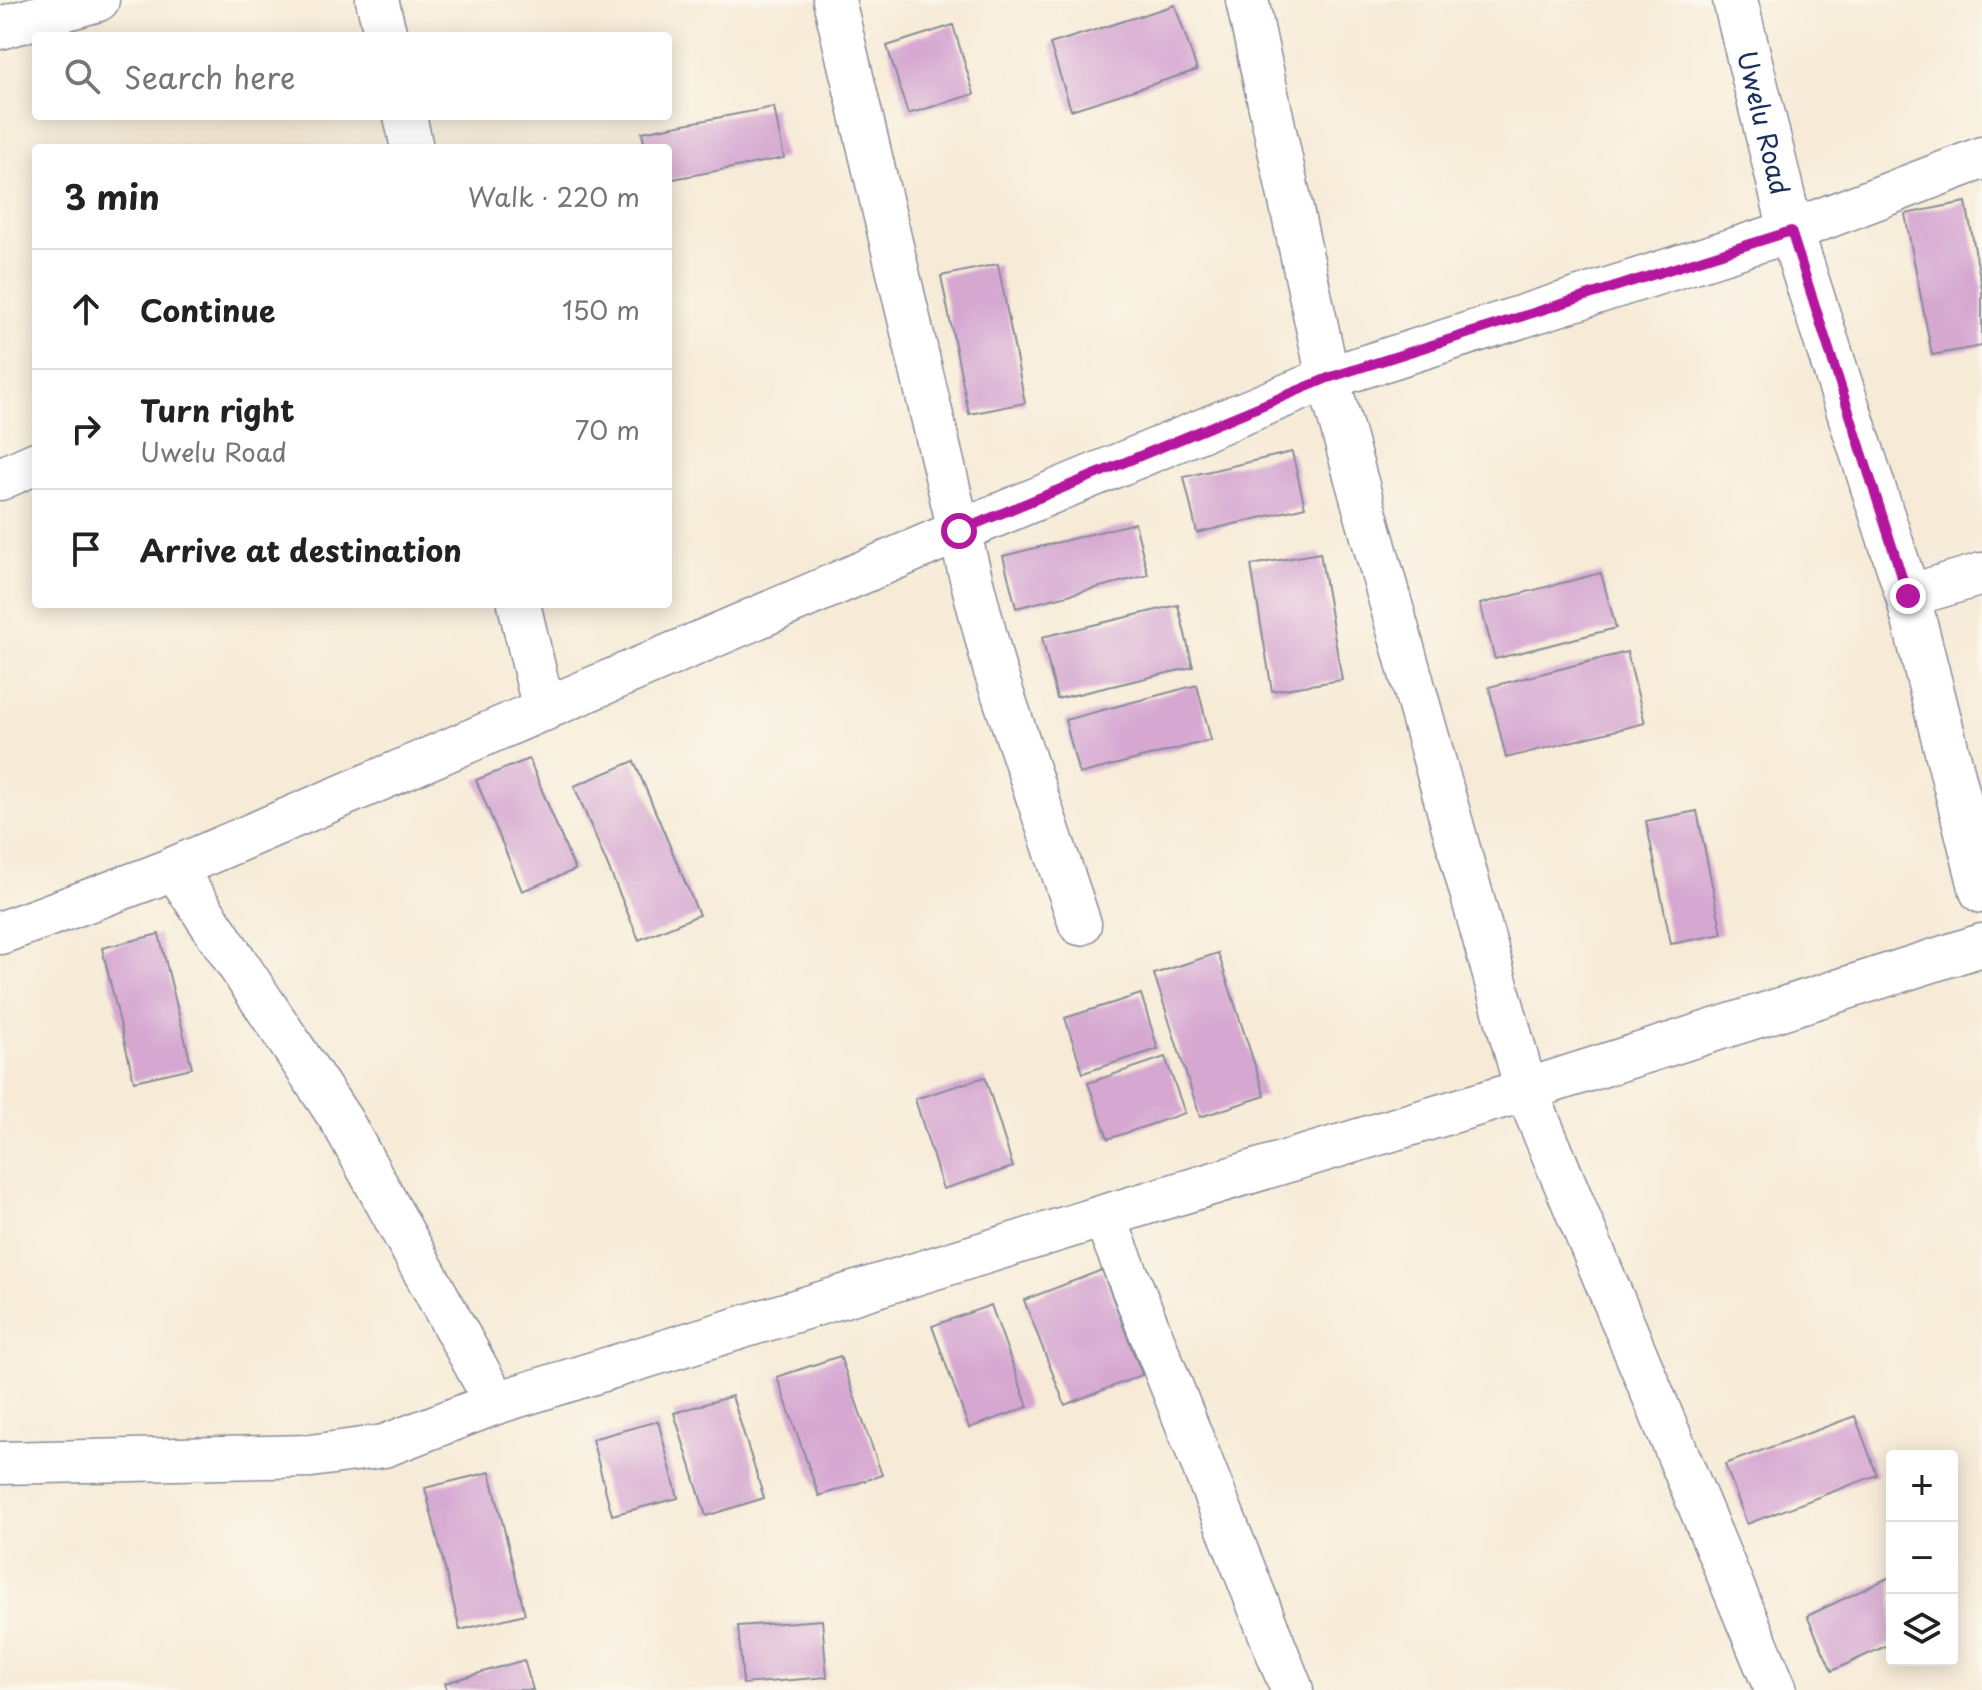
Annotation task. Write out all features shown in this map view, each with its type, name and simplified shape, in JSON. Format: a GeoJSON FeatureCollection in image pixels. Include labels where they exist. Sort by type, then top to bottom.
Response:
{"type":"FeatureCollection","features":[{"type":"Feature","properties":{"kind":"street"},"geometry":{"type":"LineString","coordinates":[[0,28],[98,0]]}},
{"type":"Feature","properties":{"kind":"street"},"geometry":{"type":"LineString","coordinates":[[377,0],[385,32]]}},
{"type":"Feature","properties":{"kind":"street"},"geometry":{"type":"LineString","coordinates":[[834,0],[994,668],[1080,924]]}},
{"type":"Feature","properties":{"kind":"street"},"geometry":{"type":"LineString","coordinates":[[1247,0],[1328,378],[1526,1090],[1776,1690]]}},
{"type":"Feature","properties":{"kind":"street","name":"Uwelu Road"},"geometry":{"type":"LineString","coordinates":[[1735,0],[1791,231],[1908,596],[1982,891]]}},
{"type":"Feature","properties":{"kind":"street"},"geometry":{"type":"LineString","coordinates":[[406,120],[411,144]]}},
{"type":"Feature","properties":{"kind":"street"},"geometry":{"type":"LineString","coordinates":[[0,933],[174,868],[959,531],[1328,378],[1791,231],[1982,158]]}},
{"type":"Feature","properties":{"kind":"street"},"geometry":{"type":"LineString","coordinates":[[0,479],[32,465]]}},
{"type":"Feature","properties":{"kind":"street"},"geometry":{"type":"LineString","coordinates":[[1908,596],[1982,574]]}},
{"type":"Feature","properties":{"kind":"street"},"geometry":{"type":"LineString","coordinates":[[520,608],[544,710]]}},
{"type":"Feature","properties":{"kind":"street"},"geometry":{"type":"LineString","coordinates":[[174,868],[343,1123],[496,1403]]}},
{"type":"Feature","properties":{"kind":"street"},"geometry":{"type":"LineString","coordinates":[[0,1463],[311,1456],[384,1446],[496,1403],[1526,1090],[1982,945]]}},
{"type":"Feature","properties":{"kind":"street"},"geometry":{"type":"LineString","coordinates":[[1104,1216],[1292,1690]]}},
{"type":"Feature","properties":{"kind":"building"},"geometry":{"type":"Polygon","coordinates":[[[1175,5],[1197,70],[1071,110],[1050,44],[1175,5]]]}},
{"type":"Feature","properties":{"kind":"building"},"geometry":{"type":"Polygon","coordinates":[[[953,25],[974,94],[908,114],[887,46],[953,25]]]}},
{"type":"Feature","properties":{"kind":"building"},"geometry":{"type":"Polygon","coordinates":[[[774,107],[784,158],[672,179],[672,144],[644,144],[642,132],[774,107]]]}},
{"type":"Feature","properties":{"kind":"building"},"geometry":{"type":"Polygon","coordinates":[[[1966,202],[1982,288],[1982,346],[1932,355],[1905,214],[1966,202]]]}},
{"type":"Feature","properties":{"kind":"building"},"geometry":{"type":"Polygon","coordinates":[[[998,264],[1025,403],[969,414],[941,276],[998,264]]]}},
{"type":"Feature","properties":{"kind":"building"},"geometry":{"type":"Polygon","coordinates":[[[1292,452],[1305,507],[1197,533],[1184,477],[1292,452]]]}},
{"type":"Feature","properties":{"kind":"building"},"geometry":{"type":"Polygon","coordinates":[[[1135,523],[1148,575],[1016,608],[1003,556],[1135,523]]]}},
{"type":"Feature","properties":{"kind":"building"},"geometry":{"type":"Polygon","coordinates":[[[1320,553],[1342,680],[1272,691],[1251,565],[1320,553]]]}},
{"type":"Feature","properties":{"kind":"building"},"geometry":{"type":"Polygon","coordinates":[[[1601,573],[1616,628],[1495,659],[1480,604],[1601,573]]]}},
{"type":"Feature","properties":{"kind":"building"},"geometry":{"type":"Polygon","coordinates":[[[1178,605],[1193,667],[1057,699],[1042,637],[1178,605]]]}},
{"type":"Feature","properties":{"kind":"building"},"geometry":{"type":"Polygon","coordinates":[[[1627,652],[1645,723],[1506,758],[1489,687],[1627,652]]]}},
{"type":"Feature","properties":{"kind":"building"},"geometry":{"type":"Polygon","coordinates":[[[1197,685],[1211,740],[1079,774],[1065,720],[1197,685]]]}},
{"type":"Feature","properties":{"kind":"building"},"geometry":{"type":"Polygon","coordinates":[[[529,759],[575,870],[522,891],[476,780],[529,759]]]}},
{"type":"Feature","properties":{"kind":"building"},"geometry":{"type":"Polygon","coordinates":[[[634,761],[699,915],[639,940],[574,786],[634,761]]]}},
{"type":"Feature","properties":{"kind":"building"},"geometry":{"type":"Polygon","coordinates":[[[1697,811],[1722,934],[1671,944],[1646,821],[1697,811]]]}},
{"type":"Feature","properties":{"kind":"building"},"geometry":{"type":"Polygon","coordinates":[[[159,934],[192,1068],[134,1081],[102,948],[159,934]]]}},
{"type":"Feature","properties":{"kind":"building"},"geometry":{"type":"Polygon","coordinates":[[[1218,953],[1265,1096],[1200,1117],[1154,974],[1218,953]]]}},
{"type":"Feature","properties":{"kind":"building"},"geometry":{"type":"Polygon","coordinates":[[[1141,994],[1158,1049],[1083,1073],[1065,1018],[1141,994]]]}},
{"type":"Feature","properties":{"kind":"building"},"geometry":{"type":"Polygon","coordinates":[[[1165,1057],[1185,1113],[1108,1139],[1088,1083],[1165,1057]]]}},
{"type":"Feature","properties":{"kind":"building"},"geometry":{"type":"Polygon","coordinates":[[[985,1077],[1013,1167],[943,1189],[915,1099],[985,1077]]]}},
{"type":"Feature","properties":{"kind":"building"},"geometry":{"type":"Polygon","coordinates":[[[1102,1270],[1142,1375],[1065,1405],[1024,1300],[1102,1270]]]}},
{"type":"Feature","properties":{"kind":"building"},"geometry":{"type":"Polygon","coordinates":[[[991,1305],[1028,1407],[969,1428],[932,1326],[991,1305]]]}},
{"type":"Feature","properties":{"kind":"building"},"geometry":{"type":"Polygon","coordinates":[[[840,1356],[882,1475],[819,1496],[777,1377],[840,1356]]]}},
{"type":"Feature","properties":{"kind":"building"},"geometry":{"type":"Polygon","coordinates":[[[732,1396],[764,1498],[706,1516],[674,1413],[732,1396]]]}},
{"type":"Feature","properties":{"kind":"building"},"geometry":{"type":"Polygon","coordinates":[[[1855,1416],[1877,1475],[1747,1524],[1725,1464],[1855,1416]]]}},
{"type":"Feature","properties":{"kind":"building"},"geometry":{"type":"Polygon","coordinates":[[[658,1421],[678,1498],[612,1515],[592,1439],[658,1421]]]}},
{"type":"Feature","properties":{"kind":"building"},"geometry":{"type":"Polygon","coordinates":[[[490,1472],[525,1614],[460,1630],[425,1488],[490,1472]]]}},
{"type":"Feature","properties":{"kind":"building"},"geometry":{"type":"Polygon","coordinates":[[[1886,1579],[1886,1646],[1832,1671],[1807,1616],[1886,1579]]]}},
{"type":"Feature","properties":{"kind":"building"},"geometry":{"type":"Polygon","coordinates":[[[822,1620],[827,1677],[743,1684],[738,1626],[822,1620]]]}},
{"type":"Feature","properties":{"kind":"building"},"geometry":{"type":"Polygon","coordinates":[[[524,1660],[533,1690],[447,1690],[445,1683],[524,1660]]]}},
{"type":"Feature","properties":{"kind":"route"},"geometry":{"type":"LineString","coordinates":[[959,531],[1328,378],[1791,231],[1908,596]]}}]}
